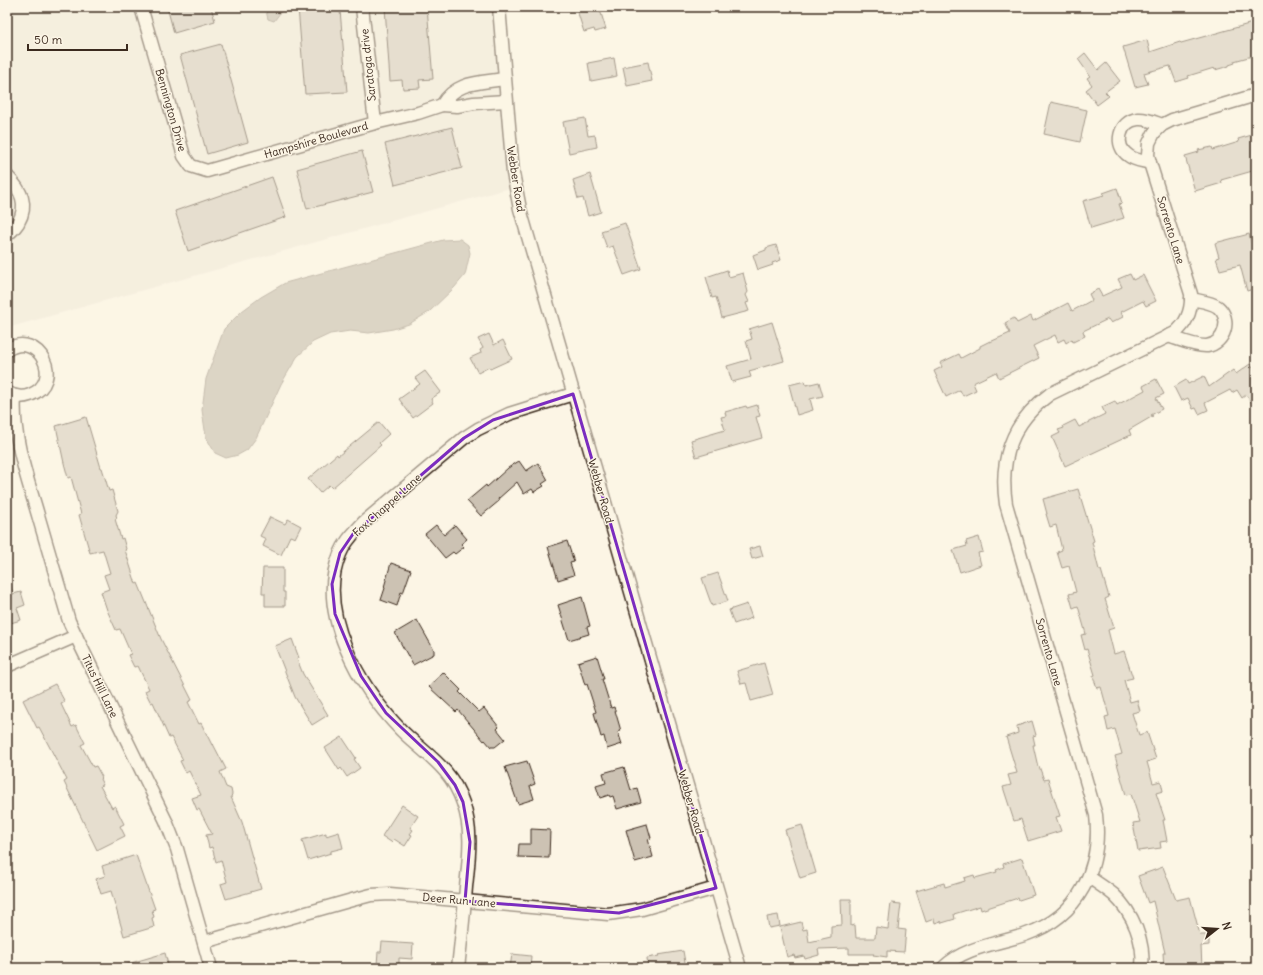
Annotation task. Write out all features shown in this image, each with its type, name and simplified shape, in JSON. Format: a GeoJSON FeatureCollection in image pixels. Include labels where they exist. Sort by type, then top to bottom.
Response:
{"type":"FeatureCollection","features":[{"type":"Feature","properties":{"kind":"street","name":"Bennington Drive"},"geometry":{"type":"LineString","coordinates":[[141,7],[184,156],[191,166]]}},
{"type":"Feature","properties":{"kind":"street","name":"Saratoga drive"},"geometry":{"type":"LineString","coordinates":[[362,7],[375,123]]}},
{"type":"Feature","properties":{"kind":"street","name":"Webber Road"},"geometry":{"type":"LineString","coordinates":[[499,7],[513,173],[520,209],[740,968]]}},
{"type":"Feature","properties":{"kind":"street","name":"Hampshire Boulevard"},"geometry":{"type":"LineString","coordinates":[[442,105],[447,96],[460,87],[504,79]]}},
{"type":"Feature","properties":{"kind":"street"},"geometry":{"type":"LineString","coordinates":[[1150,163],[1133,159],[1125,153],[1120,144],[1121,132],[1126,124],[1135,119],[1142,119],[1162,125],[1172,120],[1256,95]]}},
{"type":"Feature","properties":{"kind":"street","name":"Hampshire Boulevard"},"geometry":{"type":"LineString","coordinates":[[191,166],[207,171],[375,123],[418,113],[442,105],[457,106],[474,102],[506,101]]}},
{"type":"Feature","properties":{"kind":"street","name":"Sorrento Lane"},"geometry":{"type":"LineString","coordinates":[[943,968],[952,960],[965,953],[1027,934],[1059,916],[1084,888],[1096,853],[1098,840],[1096,816],[1006,504],[1003,479],[1004,466],[1016,430],[1040,401],[1061,387],[1168,336],[1178,330],[1186,320],[1191,307],[1190,290],[1148,155],[1149,143],[1154,133],[1162,125]]}},
{"type":"Feature","properties":{"kind":"street"},"geometry":{"type":"LineString","coordinates":[[7,176],[17,185],[24,202],[22,216],[13,230],[7,234]]}},
{"type":"Feature","properties":{"kind":"street"},"geometry":{"type":"LineString","coordinates":[[1168,336],[1206,346],[1216,343],[1223,336],[1226,323],[1220,309],[1211,304],[1191,299]]}},
{"type":"Feature","properties":{"kind":"street","name":"Titus Hill Lane"},"geometry":{"type":"LineString","coordinates":[[7,350],[22,345],[34,348],[43,356],[47,368],[46,380],[38,390],[28,396],[11,394],[25,471],[66,608],[76,636],[166,821],[177,849],[211,968]]}},
{"type":"Feature","properties":{"kind":"street","name":"Fox Chappel Lane"},"geometry":{"type":"LineString","coordinates":[[458,968],[470,842],[468,821],[463,802],[455,785],[438,762],[407,735],[386,713],[360,676],[342,636],[335,614],[332,600],[332,584],[335,568],[344,547],[364,522],[464,438],[488,423],[509,414],[573,394]]}},
{"type":"Feature","properties":{"kind":"street"},"geometry":{"type":"LineString","coordinates":[[7,666],[76,636]]}},
{"type":"Feature","properties":{"kind":"street"},"geometry":{"type":"LineString","coordinates":[[1089,877],[1114,895],[1131,917],[1136,926],[1140,942],[1142,968]]}},
{"type":"Feature","properties":{"kind":"street","name":"Deer Run Lane"},"geometry":{"type":"LineString","coordinates":[[204,942],[322,908],[371,896],[390,894],[608,914],[642,909],[716,888]]}},
{"type":"Feature","properties":{"kind":"highlighted area"},"geometry":{"type":"Polygon","coordinates":[[[573,394],[716,888],[619,913],[465,901],[470,842],[463,802],[455,785],[438,762],[386,713],[361,676],[335,614],[332,584],[340,553],[353,534],[464,438],[493,420],[573,394]]]}},
{"type":"Feature","properties":{"kind":"shaded area"},"geometry":{"type":"Polygon","coordinates":[[[7,7],[494,7],[510,188],[7,328],[7,7]]]}},
{"type":"Feature","properties":{"kind":"shaded area"},"geometry":{"type":"Polygon","coordinates":[[[265,7],[281,7],[280,13],[274,21],[268,19],[265,7]]]}},
{"type":"Feature","properties":{"kind":"shaded area"},"geometry":{"type":"Polygon","coordinates":[[[460,239],[468,245],[470,253],[465,275],[429,312],[409,324],[393,329],[369,333],[350,331],[330,334],[313,342],[297,357],[281,384],[256,438],[247,450],[238,455],[226,458],[215,453],[206,437],[202,410],[206,379],[224,329],[242,311],[261,297],[285,283],[443,240],[460,239]]]}},
{"type":"Feature","properties":{"kind":"building"},"geometry":{"type":"Polygon","coordinates":[[[167,7],[211,7],[215,21],[174,33],[167,7]]]}},
{"type":"Feature","properties":{"kind":"building"},"geometry":{"type":"Polygon","coordinates":[[[298,7],[328,7],[328,11],[340,10],[347,92],[305,94],[298,7]]]}},
{"type":"Feature","properties":{"kind":"building"},"geometry":{"type":"Polygon","coordinates":[[[385,7],[427,7],[433,79],[419,80],[420,88],[403,89],[402,80],[390,81],[385,7]]]}},
{"type":"Feature","properties":{"kind":"building"},"geometry":{"type":"Polygon","coordinates":[[[576,7],[599,7],[606,29],[595,32],[594,29],[584,32],[576,7]]]}},
{"type":"Feature","properties":{"kind":"building"},"geometry":{"type":"Polygon","coordinates":[[[1256,22],[1256,55],[1234,61],[1235,63],[1229,66],[1215,70],[1214,68],[1188,76],[1189,78],[1176,82],[1170,66],[1144,73],[1148,84],[1135,87],[1123,47],[1147,40],[1150,52],[1180,42],[1181,43],[1256,22]]]}},
{"type":"Feature","properties":{"kind":"building"},"geometry":{"type":"Polygon","coordinates":[[[221,44],[248,142],[207,154],[180,55],[221,44]]]}},
{"type":"Feature","properties":{"kind":"building"},"geometry":{"type":"Polygon","coordinates":[[[1085,53],[1098,70],[1106,63],[1120,81],[1105,92],[1109,96],[1097,105],[1086,90],[1092,85],[1087,78],[1090,76],[1078,59],[1085,53]]]}},
{"type":"Feature","properties":{"kind":"building"},"geometry":{"type":"Polygon","coordinates":[[[614,58],[617,76],[591,81],[588,63],[614,58]]]}},
{"type":"Feature","properties":{"kind":"building"},"geometry":{"type":"Polygon","coordinates":[[[648,62],[652,81],[627,86],[623,67],[648,62]]]}},
{"type":"Feature","properties":{"kind":"building"},"geometry":{"type":"Polygon","coordinates":[[[1051,102],[1087,110],[1080,142],[1044,134],[1051,102]]]}},
{"type":"Feature","properties":{"kind":"building"},"geometry":{"type":"Polygon","coordinates":[[[585,118],[588,136],[595,135],[597,147],[569,153],[563,122],[585,118]]]}},
{"type":"Feature","properties":{"kind":"building"},"geometry":{"type":"Polygon","coordinates":[[[452,127],[462,168],[395,185],[385,144],[452,127]]]}},
{"type":"Feature","properties":{"kind":"building"},"geometry":{"type":"Polygon","coordinates":[[[1252,135],[1256,149],[1256,170],[1221,180],[1222,183],[1195,191],[1185,156],[1199,152],[1198,150],[1212,147],[1213,150],[1239,142],[1238,139],[1252,135]]]}},
{"type":"Feature","properties":{"kind":"building"},"geometry":{"type":"Polygon","coordinates":[[[362,151],[373,192],[307,209],[297,169],[362,151]]]}},
{"type":"Feature","properties":{"kind":"building"},"geometry":{"type":"Polygon","coordinates":[[[590,174],[601,212],[588,216],[583,198],[578,199],[573,180],[590,174]]]}},
{"type":"Feature","properties":{"kind":"building"},"geometry":{"type":"Polygon","coordinates":[[[272,177],[286,217],[188,251],[175,211],[272,177]]]}},
{"type":"Feature","properties":{"kind":"building"},"geometry":{"type":"Polygon","coordinates":[[[1117,188],[1122,203],[1119,204],[1124,218],[1091,228],[1083,201],[1104,195],[1103,193],[1117,188]]]}},
{"type":"Feature","properties":{"kind":"building"},"geometry":{"type":"Polygon","coordinates":[[[625,223],[641,269],[624,275],[613,246],[607,248],[601,231],[625,223]]]}},
{"type":"Feature","properties":{"kind":"building"},"geometry":{"type":"Polygon","coordinates":[[[1249,234],[1256,261],[1256,288],[1247,291],[1240,265],[1220,270],[1216,258],[1219,257],[1215,243],[1249,234]]]}},
{"type":"Feature","properties":{"kind":"building"},"geometry":{"type":"Polygon","coordinates":[[[776,245],[781,260],[772,263],[773,265],[758,270],[753,255],[766,250],[766,248],[776,245]]]}},
{"type":"Feature","properties":{"kind":"building"},"geometry":{"type":"Polygon","coordinates":[[[727,270],[729,277],[743,273],[748,292],[746,295],[749,302],[746,303],[749,311],[722,318],[716,297],[712,298],[706,277],[727,270]]]}},
{"type":"Feature","properties":{"kind":"building"},"geometry":{"type":"Polygon","coordinates":[[[1130,274],[1133,280],[1143,275],[1156,301],[1146,306],[1143,301],[1121,312],[1123,317],[1111,323],[1108,319],[1083,331],[1085,336],[1073,342],[1072,339],[1066,343],[1064,339],[1058,342],[1055,335],[1033,346],[1039,358],[999,378],[996,372],[973,383],[976,390],[963,396],[960,390],[946,397],[934,371],[942,367],[940,363],[959,354],[961,358],[980,348],[980,346],[1010,333],[1005,323],[1014,318],[1017,323],[1031,316],[1033,321],[1068,303],[1072,311],[1092,300],[1089,294],[1098,289],[1102,296],[1122,287],[1118,279],[1130,274]]]}},
{"type":"Feature","properties":{"kind":"building"},"geometry":{"type":"Polygon","coordinates":[[[772,322],[784,361],[749,371],[751,377],[732,382],[727,366],[751,359],[746,341],[752,339],[749,329],[772,322]]]}},
{"type":"Feature","properties":{"kind":"building"},"geometry":{"type":"Polygon","coordinates":[[[489,334],[494,345],[503,340],[512,359],[490,369],[489,367],[478,373],[470,358],[481,353],[480,350],[483,348],[478,339],[489,334]]]}},
{"type":"Feature","properties":{"kind":"building"},"geometry":{"type":"Polygon","coordinates":[[[1250,364],[1256,372],[1256,409],[1246,395],[1242,398],[1237,390],[1232,393],[1230,390],[1205,403],[1208,410],[1199,414],[1196,408],[1193,409],[1188,398],[1181,401],[1174,387],[1186,380],[1188,384],[1204,376],[1209,387],[1233,370],[1236,374],[1250,364]]]}},
{"type":"Feature","properties":{"kind":"building"},"geometry":{"type":"Polygon","coordinates":[[[425,371],[441,392],[431,399],[433,403],[413,418],[399,399],[420,384],[415,378],[425,371]]]}},
{"type":"Feature","properties":{"kind":"building"},"geometry":{"type":"Polygon","coordinates":[[[1156,379],[1164,394],[1156,398],[1162,409],[1129,430],[1131,435],[1065,466],[1052,437],[1060,433],[1058,430],[1064,428],[1063,426],[1075,420],[1079,427],[1105,414],[1102,407],[1115,401],[1117,405],[1145,390],[1143,386],[1156,379]]]}},
{"type":"Feature","properties":{"kind":"building"},"geometry":{"type":"Polygon","coordinates":[[[805,381],[806,385],[819,382],[823,396],[810,399],[813,410],[797,415],[789,385],[805,381]]]}},
{"type":"Feature","properties":{"kind":"building"},"geometry":{"type":"Polygon","coordinates":[[[757,405],[760,416],[756,417],[762,438],[696,457],[691,440],[725,430],[721,417],[726,416],[725,412],[746,406],[747,408],[757,405]]]}},
{"type":"Feature","properties":{"kind":"building"},"geometry":{"type":"Polygon","coordinates":[[[86,417],[109,491],[112,490],[118,511],[116,515],[117,518],[115,519],[121,539],[123,538],[125,550],[136,584],[138,583],[161,639],[192,700],[188,702],[199,724],[201,723],[226,769],[220,772],[226,787],[231,789],[231,797],[242,822],[261,889],[226,899],[221,884],[227,882],[221,860],[216,862],[212,847],[209,848],[206,835],[212,834],[199,809],[197,810],[192,798],[201,795],[189,771],[186,773],[180,761],[183,760],[171,737],[169,738],[153,702],[151,703],[145,691],[149,689],[138,666],[134,667],[128,655],[131,654],[120,629],[116,630],[107,610],[101,592],[109,589],[104,575],[110,573],[103,550],[90,553],[79,515],[81,514],[71,477],[68,478],[56,426],[86,417]]]}},
{"type":"Feature","properties":{"kind":"building"},"geometry":{"type":"Polygon","coordinates":[[[379,422],[389,434],[379,443],[381,445],[332,488],[329,485],[320,493],[308,479],[337,454],[338,456],[379,422]]]}},
{"type":"Feature","properties":{"kind":"building"},"geometry":{"type":"Polygon","coordinates":[[[519,461],[526,471],[538,463],[548,480],[542,484],[544,486],[534,492],[532,489],[524,494],[517,482],[498,499],[499,501],[481,516],[467,501],[519,461]]]}},
{"type":"Feature","properties":{"kind":"building"},"geometry":{"type":"Polygon","coordinates":[[[1078,489],[1094,541],[1092,542],[1099,570],[1101,570],[1109,597],[1105,599],[1114,628],[1108,630],[1114,654],[1124,651],[1133,678],[1124,680],[1130,702],[1137,700],[1140,711],[1132,713],[1139,735],[1147,732],[1156,759],[1147,762],[1153,783],[1161,781],[1163,791],[1156,793],[1165,820],[1163,820],[1167,841],[1160,842],[1161,848],[1138,851],[1133,823],[1140,822],[1131,794],[1126,795],[1115,756],[1122,754],[1115,729],[1108,731],[1105,717],[1109,716],[1101,687],[1097,688],[1093,676],[1095,675],[1081,635],[1086,634],[1078,606],[1073,608],[1069,594],[1076,592],[1069,566],[1062,568],[1057,552],[1062,550],[1056,525],[1050,527],[1046,514],[1043,499],[1078,489]]]}},
{"type":"Feature","properties":{"kind":"building"},"geometry":{"type":"Polygon","coordinates":[[[270,517],[285,524],[288,519],[301,526],[295,538],[290,536],[281,555],[263,546],[266,539],[260,536],[270,517]]]}},
{"type":"Feature","properties":{"kind":"building"},"geometry":{"type":"Polygon","coordinates":[[[436,525],[444,535],[455,525],[467,539],[461,544],[464,547],[455,554],[453,552],[445,558],[425,534],[436,525]]]}},
{"type":"Feature","properties":{"kind":"building"},"geometry":{"type":"Polygon","coordinates":[[[979,537],[983,552],[978,553],[981,565],[960,572],[953,550],[967,546],[966,541],[979,537]]]}},
{"type":"Feature","properties":{"kind":"building"},"geometry":{"type":"Polygon","coordinates":[[[567,541],[574,562],[570,563],[574,575],[558,580],[548,547],[567,541]]]}},
{"type":"Feature","properties":{"kind":"building"},"geometry":{"type":"Polygon","coordinates":[[[760,546],[763,556],[752,559],[749,549],[760,546]]]}},
{"type":"Feature","properties":{"kind":"building"},"geometry":{"type":"Polygon","coordinates":[[[391,563],[411,570],[403,593],[401,592],[397,606],[381,600],[391,563]]]}},
{"type":"Feature","properties":{"kind":"building"},"geometry":{"type":"Polygon","coordinates":[[[263,568],[283,568],[283,592],[285,592],[285,606],[265,606],[265,593],[262,593],[263,568]]]}},
{"type":"Feature","properties":{"kind":"building"},"geometry":{"type":"Polygon","coordinates":[[[718,573],[728,601],[712,606],[702,578],[718,573]]]}},
{"type":"Feature","properties":{"kind":"building"},"geometry":{"type":"Polygon","coordinates":[[[7,583],[10,583],[13,594],[21,592],[25,605],[17,608],[21,620],[7,624],[7,583]]]}},
{"type":"Feature","properties":{"kind":"building"},"geometry":{"type":"Polygon","coordinates":[[[582,597],[590,626],[587,627],[589,634],[569,640],[558,605],[582,597]]]}},
{"type":"Feature","properties":{"kind":"building"},"geometry":{"type":"Polygon","coordinates":[[[747,604],[752,618],[734,624],[729,610],[747,604]]]}},
{"type":"Feature","properties":{"kind":"building"},"geometry":{"type":"Polygon","coordinates":[[[417,620],[434,650],[434,654],[413,665],[395,633],[417,620]]]}},
{"type":"Feature","properties":{"kind":"building"},"geometry":{"type":"Polygon","coordinates":[[[292,639],[299,658],[297,659],[303,674],[328,715],[312,725],[295,697],[275,646],[292,639]]]}},
{"type":"Feature","properties":{"kind":"building"},"geometry":{"type":"Polygon","coordinates":[[[597,656],[611,708],[614,707],[621,731],[618,732],[622,744],[607,749],[604,736],[601,737],[594,713],[596,712],[587,684],[585,685],[578,662],[597,656]]]}},
{"type":"Feature","properties":{"kind":"building"},"geometry":{"type":"Polygon","coordinates":[[[764,663],[773,695],[751,701],[746,683],[741,684],[737,671],[764,663]]]}},
{"type":"Feature","properties":{"kind":"building"},"geometry":{"type":"Polygon","coordinates":[[[443,672],[461,690],[459,692],[479,712],[484,708],[499,727],[497,729],[505,739],[495,747],[491,747],[485,740],[484,741],[458,710],[456,712],[429,687],[443,672]]]}},
{"type":"Feature","properties":{"kind":"building"},"geometry":{"type":"Polygon","coordinates":[[[55,684],[65,702],[61,704],[72,727],[76,725],[85,743],[81,745],[93,767],[96,766],[102,777],[100,779],[103,785],[100,786],[112,808],[115,806],[124,824],[120,826],[125,836],[97,850],[64,782],[67,780],[39,727],[37,728],[23,700],[55,684]]]}},
{"type":"Feature","properties":{"kind":"building"},"geometry":{"type":"Polygon","coordinates":[[[1032,721],[1036,735],[1033,736],[1035,745],[1033,745],[1038,767],[1039,766],[1044,780],[1048,779],[1060,816],[1056,817],[1061,831],[1028,841],[1021,819],[1014,821],[1003,787],[1011,785],[1008,775],[1017,773],[1006,737],[1018,733],[1017,726],[1032,721]]]}},
{"type":"Feature","properties":{"kind":"building"},"geometry":{"type":"Polygon","coordinates":[[[342,737],[356,758],[354,759],[360,768],[347,777],[341,768],[339,770],[325,748],[342,737]]]}},
{"type":"Feature","properties":{"kind":"building"},"geometry":{"type":"Polygon","coordinates":[[[527,761],[535,784],[530,786],[534,799],[518,804],[505,767],[527,761]]]}},
{"type":"Feature","properties":{"kind":"building"},"geometry":{"type":"Polygon","coordinates":[[[624,767],[631,790],[637,788],[641,802],[617,809],[613,796],[610,797],[609,795],[600,798],[596,786],[606,783],[603,773],[624,767]]]}},
{"type":"Feature","properties":{"kind":"building"},"geometry":{"type":"Polygon","coordinates":[[[402,805],[418,816],[410,828],[413,830],[410,834],[412,835],[405,846],[394,839],[391,842],[382,836],[402,805]]]}},
{"type":"Feature","properties":{"kind":"building"},"geometry":{"type":"Polygon","coordinates":[[[647,824],[651,838],[648,839],[653,857],[635,862],[626,830],[647,824]]]}},
{"type":"Feature","properties":{"kind":"building"},"geometry":{"type":"Polygon","coordinates":[[[802,825],[816,873],[800,878],[785,830],[802,825]]]}},
{"type":"Feature","properties":{"kind":"building"},"geometry":{"type":"Polygon","coordinates":[[[531,829],[550,830],[549,858],[518,857],[519,844],[531,844],[531,829]]]}},
{"type":"Feature","properties":{"kind":"building"},"geometry":{"type":"Polygon","coordinates":[[[339,832],[343,848],[308,860],[302,840],[326,833],[326,836],[339,832]]]}},
{"type":"Feature","properties":{"kind":"building"},"geometry":{"type":"Polygon","coordinates":[[[136,855],[155,909],[152,910],[154,927],[124,936],[111,891],[101,894],[96,879],[105,876],[102,866],[136,855]]]}},
{"type":"Feature","properties":{"kind":"building"},"geometry":{"type":"Polygon","coordinates":[[[1022,858],[1034,895],[1019,900],[1018,898],[981,910],[980,906],[954,914],[955,919],[942,923],[941,921],[935,923],[934,919],[926,922],[916,891],[944,883],[945,887],[965,881],[964,878],[974,875],[975,878],[997,872],[996,870],[1004,867],[1003,864],[1022,858]]]}},
{"type":"Feature","properties":{"kind":"building"},"geometry":{"type":"Polygon","coordinates":[[[1163,867],[1176,900],[1190,897],[1200,935],[1209,935],[1209,945],[1201,946],[1202,968],[1164,968],[1163,953],[1165,953],[1153,901],[1148,903],[1138,876],[1163,867]]]}},
{"type":"Feature","properties":{"kind":"building"},"geometry":{"type":"Polygon","coordinates":[[[841,899],[851,899],[851,926],[855,925],[856,938],[875,938],[876,927],[888,929],[891,903],[901,904],[898,929],[906,930],[904,952],[887,951],[887,957],[873,955],[874,954],[849,954],[849,948],[818,949],[819,955],[805,959],[804,956],[795,958],[794,955],[787,957],[780,927],[801,922],[803,930],[807,929],[809,942],[831,937],[831,926],[842,925],[841,899]]]}},
{"type":"Feature","properties":{"kind":"building"},"geometry":{"type":"Polygon","coordinates":[[[778,915],[780,926],[769,928],[767,917],[778,915]]]}},
{"type":"Feature","properties":{"kind":"building"},"geometry":{"type":"Polygon","coordinates":[[[382,942],[413,944],[412,959],[399,958],[399,968],[380,968],[380,964],[377,964],[378,952],[381,952],[382,942]]]}},
{"type":"Feature","properties":{"kind":"building"},"geometry":{"type":"Polygon","coordinates":[[[683,951],[686,968],[648,968],[647,958],[683,951]]]}},
{"type":"Feature","properties":{"kind":"building"},"geometry":{"type":"Polygon","coordinates":[[[165,953],[169,968],[125,968],[124,965],[165,953]]]}},
{"type":"Feature","properties":{"kind":"building"},"geometry":{"type":"Polygon","coordinates":[[[512,954],[531,956],[530,968],[510,968],[512,954]]]}}]}
